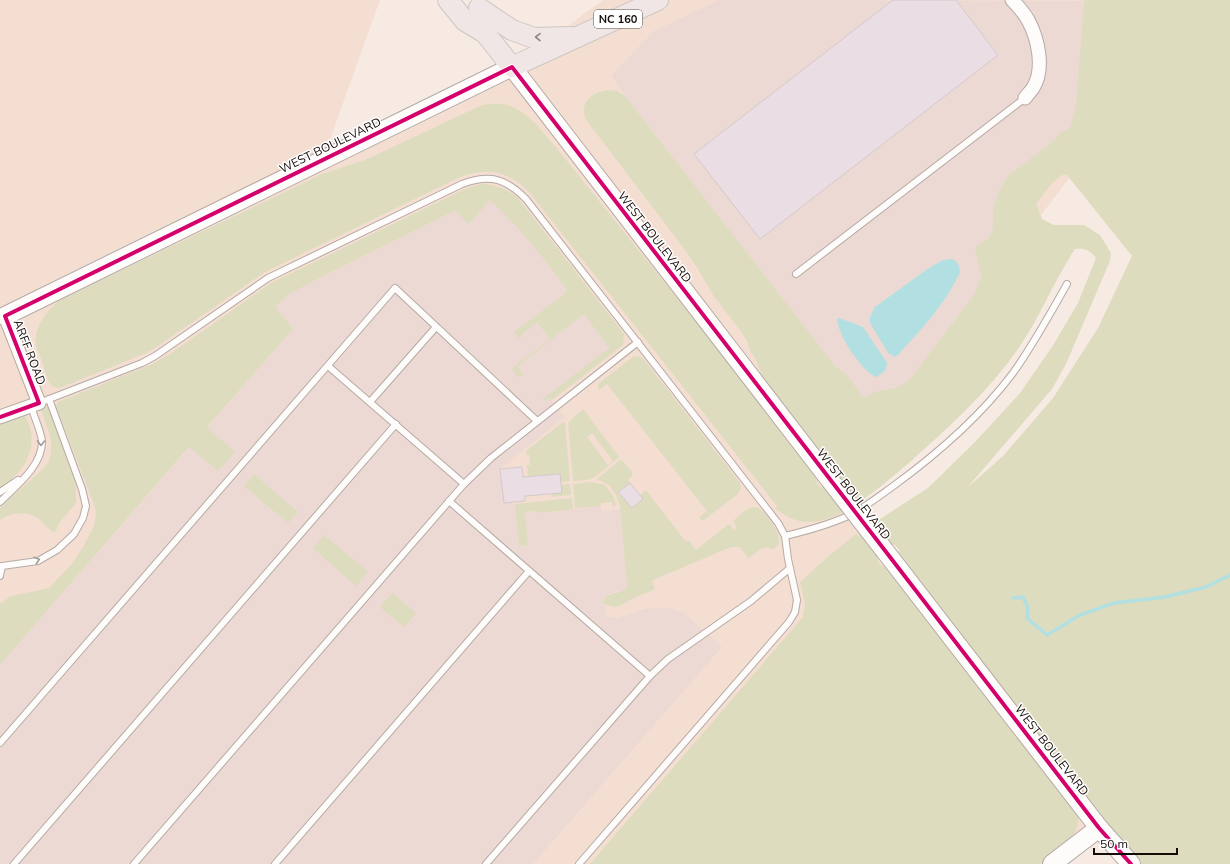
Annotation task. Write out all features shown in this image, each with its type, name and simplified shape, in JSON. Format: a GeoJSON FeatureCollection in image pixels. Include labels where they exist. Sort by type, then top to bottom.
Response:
{"type":"FeatureCollection","features":[{"type":"Feature","properties":{"kind":"main road"},"geometry":{"type":"LineString","coordinates":[[448,0],[465,21],[485,33]]}},
{"type":"Feature","properties":{"kind":"main road","name":"NC 160"},"geometry":{"type":"LineString","coordinates":[[512,67],[658,0]]}},
{"type":"Feature","properties":{"kind":"main road"},"geometry":{"type":"LineString","coordinates":[[475,4],[485,33],[512,67]]}},
{"type":"Feature","properties":{"kind":"main road"},"geometry":{"type":"LineString","coordinates":[[475,4],[507,28],[534,38],[577,37]]}},
{"type":"Feature","properties":{"kind":"street"},"geometry":{"type":"LineString","coordinates":[[1012,0],[1027,18],[1036,36],[1039,56],[1038,75],[1034,87],[1025,98]]}},
{"type":"Feature","properties":{"kind":"street","name":"WEST BOULEVARD"},"geometry":{"type":"LineString","coordinates":[[5,316],[512,67],[1099,828],[1131,864]]}},
{"type":"Feature","properties":{"kind":"street","name":"ARFF ROAD"},"geometry":{"type":"LineString","coordinates":[[5,316],[40,402]]}},
{"type":"Feature","properties":{"kind":"street"},"geometry":{"type":"LineString","coordinates":[[0,417],[40,402]]}},
{"type":"Feature","properties":{"kind":"street"},"geometry":{"type":"LineString","coordinates":[[1052,864],[1099,828]]}},
{"type":"Feature","properties":{"kind":"lane"},"geometry":{"type":"LineString","coordinates":[[796,274],[1025,98]]}},
{"type":"Feature","properties":{"kind":"lane"},"geometry":{"type":"LineString","coordinates":[[40,402],[148,360],[168,348],[268,278],[462,184],[476,179],[490,178],[516,188],[638,342],[778,523],[785,536],[789,569],[797,600],[795,612],[789,622],[579,864]]}},
{"type":"Feature","properties":{"kind":"lane"},"geometry":{"type":"LineString","coordinates":[[785,536],[802,532],[836,520],[866,506],[913,472],[952,438],[984,406],[1012,373],[1042,329],[1067,284]]}},
{"type":"Feature","properties":{"kind":"lane"},"geometry":{"type":"LineString","coordinates":[[0,743],[395,288],[537,421]]}},
{"type":"Feature","properties":{"kind":"lane"},"geometry":{"type":"LineString","coordinates":[[370,402],[436,327]]}},
{"type":"Feature","properties":{"kind":"lane"},"geometry":{"type":"LineString","coordinates":[[134,864],[464,484],[491,458],[638,342]]}},
{"type":"Feature","properties":{"kind":"lane"},"geometry":{"type":"LineString","coordinates":[[328,366],[464,484]]}},
{"type":"Feature","properties":{"kind":"lane"},"geometry":{"type":"LineString","coordinates":[[0,502],[29,472],[39,458],[42,441],[40,402]]}},
{"type":"Feature","properties":{"kind":"lane"},"geometry":{"type":"LineString","coordinates":[[0,576],[0,568],[38,561],[57,550],[74,534],[83,518],[86,506],[82,489],[40,402]]}},
{"type":"Feature","properties":{"kind":"lane"},"geometry":{"type":"LineString","coordinates":[[14,864],[396,424]]}},
{"type":"Feature","properties":{"kind":"lane"},"geometry":{"type":"LineString","coordinates":[[0,492],[29,472]]}},
{"type":"Feature","properties":{"kind":"lane"},"geometry":{"type":"LineString","coordinates":[[449,501],[650,676]]}},
{"type":"Feature","properties":{"kind":"lane"},"geometry":{"type":"LineString","coordinates":[[486,864],[658,667],[724,622],[789,569]]}},
{"type":"Feature","properties":{"kind":"lane"},"geometry":{"type":"LineString","coordinates":[[275,864],[529,571]]}},
{"type":"Feature","properties":{"kind":"shaded area"},"geometry":{"type":"Polygon","coordinates":[[[0,0],[380,0],[323,159],[512,67],[603,0],[1206,0],[836,482],[1099,828],[1065,864],[0,864],[0,0]]]}},
{"type":"Feature","properties":{"kind":"shaded area"},"geometry":{"type":"Polygon","coordinates":[[[719,0],[1084,1],[1076,104],[1065,149],[993,209],[993,228],[988,239],[979,244],[975,249],[981,277],[974,295],[911,378],[903,385],[863,397],[849,377],[836,367],[625,96],[611,75],[654,31],[719,0]]]}},
{"type":"Feature","properties":{"kind":"shaded area"},"geometry":{"type":"Polygon","coordinates":[[[490,200],[510,218],[567,290],[521,335],[537,322],[550,339],[512,368],[518,367],[584,314],[610,348],[543,399],[544,401],[549,398],[551,399],[565,417],[500,469],[504,502],[515,504],[519,546],[528,545],[525,512],[557,512],[559,510],[601,506],[602,511],[620,509],[627,585],[624,590],[608,594],[604,599],[606,616],[617,618],[645,609],[666,607],[683,612],[722,647],[533,864],[0,864],[0,665],[293,329],[275,306],[291,293],[323,276],[454,211],[469,223],[490,200]]]}},
{"type":"Feature","properties":{"kind":"green space"},"geometry":{"type":"Polygon","coordinates":[[[1084,0],[1230,0],[1230,864],[1139,864],[960,635],[898,552],[900,551],[894,544],[877,557],[877,561],[886,569],[888,567],[1078,814],[1076,830],[1067,843],[1040,864],[590,864],[803,617],[805,604],[800,582],[856,534],[859,536],[877,521],[928,488],[975,442],[1020,393],[1052,347],[1078,303],[1096,258],[1087,250],[1075,249],[1018,349],[994,380],[939,436],[867,497],[831,518],[812,522],[795,520],[775,508],[777,506],[529,192],[513,179],[496,173],[478,172],[458,178],[265,272],[146,353],[60,388],[53,387],[49,382],[36,344],[37,331],[42,320],[58,301],[322,174],[365,160],[480,106],[504,104],[514,107],[532,120],[555,146],[794,444],[817,476],[815,477],[818,482],[816,483],[821,488],[839,473],[835,468],[833,469],[767,387],[759,374],[760,371],[755,358],[742,333],[713,295],[682,246],[587,121],[584,115],[585,104],[591,96],[606,91],[617,91],[625,96],[836,367],[849,377],[863,397],[875,392],[898,387],[911,378],[974,295],[981,277],[975,249],[979,244],[988,239],[993,228],[993,209],[999,191],[1008,176],[1055,140],[1061,132],[1070,128],[1076,104],[1084,0]],[[1062,175],[1052,183],[1036,204],[1042,219],[1054,225],[1084,225],[1100,235],[1111,253],[1110,261],[1066,364],[1052,389],[967,488],[1003,456],[1053,398],[1098,328],[1132,256],[1067,175],[1062,175]]]}},
{"type":"Feature","properties":{"kind":"green space"},"geometry":{"type":"Polygon","coordinates":[[[481,184],[502,188],[519,199],[624,334],[623,345],[552,400],[549,398],[544,401],[543,399],[609,348],[584,314],[524,361],[518,367],[523,374],[518,378],[512,368],[550,339],[537,322],[521,335],[522,336],[519,339],[514,332],[562,296],[567,290],[521,232],[490,200],[469,224],[454,211],[323,276],[291,293],[275,306],[293,329],[207,427],[235,452],[218,471],[189,447],[0,665],[0,604],[11,596],[49,588],[71,565],[83,547],[93,528],[96,515],[95,507],[56,406],[58,402],[150,365],[170,354],[271,283],[465,189],[481,184]]]}},
{"type":"Feature","properties":{"kind":"green space"},"geometry":{"type":"Polygon","coordinates":[[[634,356],[642,357],[740,483],[741,488],[739,493],[704,520],[701,520],[699,517],[707,511],[607,384],[599,390],[598,388],[598,384],[634,356]]]}},
{"type":"Feature","properties":{"kind":"green space"},"geometry":{"type":"Polygon","coordinates":[[[48,405],[69,466],[71,466],[76,487],[76,503],[59,523],[56,531],[53,532],[36,517],[31,515],[21,513],[10,515],[0,520],[0,508],[46,466],[49,459],[51,452],[50,437],[40,408],[48,405]]]}},
{"type":"Feature","properties":{"kind":"green space"},"geometry":{"type":"Polygon","coordinates":[[[583,409],[619,457],[595,477],[587,480],[574,481],[568,423],[583,409]],[[592,433],[587,437],[608,465],[613,461],[592,433]]]}},
{"type":"Feature","properties":{"kind":"green space"},"geometry":{"type":"Polygon","coordinates":[[[24,414],[31,432],[31,449],[19,471],[0,488],[0,423],[24,414]]]}},
{"type":"Feature","properties":{"kind":"green space"},"geometry":{"type":"Polygon","coordinates":[[[563,422],[565,423],[570,481],[561,482],[559,474],[528,477],[527,465],[530,465],[529,455],[526,455],[526,451],[563,422]]]}},
{"type":"Feature","properties":{"kind":"green space"},"geometry":{"type":"Polygon","coordinates":[[[620,460],[622,460],[633,473],[628,480],[630,483],[619,492],[632,508],[643,499],[640,495],[646,490],[686,542],[689,540],[696,550],[729,524],[734,530],[737,527],[733,521],[751,507],[757,508],[764,513],[771,522],[777,531],[779,544],[775,548],[762,549],[748,558],[740,547],[731,547],[653,580],[652,582],[655,588],[653,590],[623,604],[615,607],[604,604],[607,596],[622,591],[627,585],[620,506],[616,495],[609,485],[597,479],[620,460]]]}},
{"type":"Feature","properties":{"kind":"green space"},"geometry":{"type":"Polygon","coordinates":[[[254,474],[298,512],[288,523],[244,486],[254,474]]]}},
{"type":"Feature","properties":{"kind":"green space"},"geometry":{"type":"Polygon","coordinates":[[[591,482],[605,485],[613,496],[616,505],[613,507],[612,502],[601,503],[601,506],[575,508],[573,484],[591,482]]]}},
{"type":"Feature","properties":{"kind":"green space"},"geometry":{"type":"Polygon","coordinates":[[[570,484],[571,495],[551,497],[551,494],[561,485],[570,484]]]}},
{"type":"Feature","properties":{"kind":"green space"},"geometry":{"type":"Polygon","coordinates":[[[572,498],[573,509],[541,513],[537,511],[525,512],[528,545],[519,546],[515,504],[572,498]]]}},
{"type":"Feature","properties":{"kind":"green space"},"geometry":{"type":"Polygon","coordinates":[[[324,535],[368,572],[356,586],[313,548],[324,535]]]}},
{"type":"Feature","properties":{"kind":"green space"},"geometry":{"type":"Polygon","coordinates":[[[392,593],[416,613],[404,627],[380,607],[392,593]]]}},
{"type":"Feature","properties":{"kind":"water"},"geometry":{"type":"Polygon","coordinates":[[[952,259],[957,262],[960,272],[940,306],[898,355],[895,357],[888,353],[870,323],[870,317],[875,307],[929,268],[943,260],[952,259]]]}},
{"type":"Feature","properties":{"kind":"water"},"geometry":{"type":"Polygon","coordinates":[[[839,318],[863,327],[887,363],[885,370],[881,374],[875,377],[869,373],[857,360],[841,334],[837,319],[839,318]]]}},
{"type":"Feature","properties":{"kind":"building"},"geometry":{"type":"Polygon","coordinates":[[[893,0],[956,0],[998,55],[760,239],[694,154],[893,0]]]}},
{"type":"Feature","properties":{"kind":"building"},"geometry":{"type":"Polygon","coordinates":[[[522,467],[523,477],[560,474],[562,493],[525,496],[525,501],[504,503],[500,469],[522,467]]]}},
{"type":"Feature","properties":{"kind":"building"},"geometry":{"type":"Polygon","coordinates":[[[630,483],[643,499],[632,508],[618,492],[630,483]]]}},
{"type":"Feature","properties":{"kind":"waterway"},"geometry":{"type":"LineString","coordinates":[[1013,598],[1023,597],[1028,608],[1027,618],[1047,635],[1080,615],[1114,603],[1165,597],[1206,587],[1230,575]]}},
{"type":"Feature","properties":{"kind":"cycle path"},"geometry":{"type":"LineString","coordinates":[[0,417],[39,403],[5,316],[512,67],[1099,828],[1131,864]]}}]}
